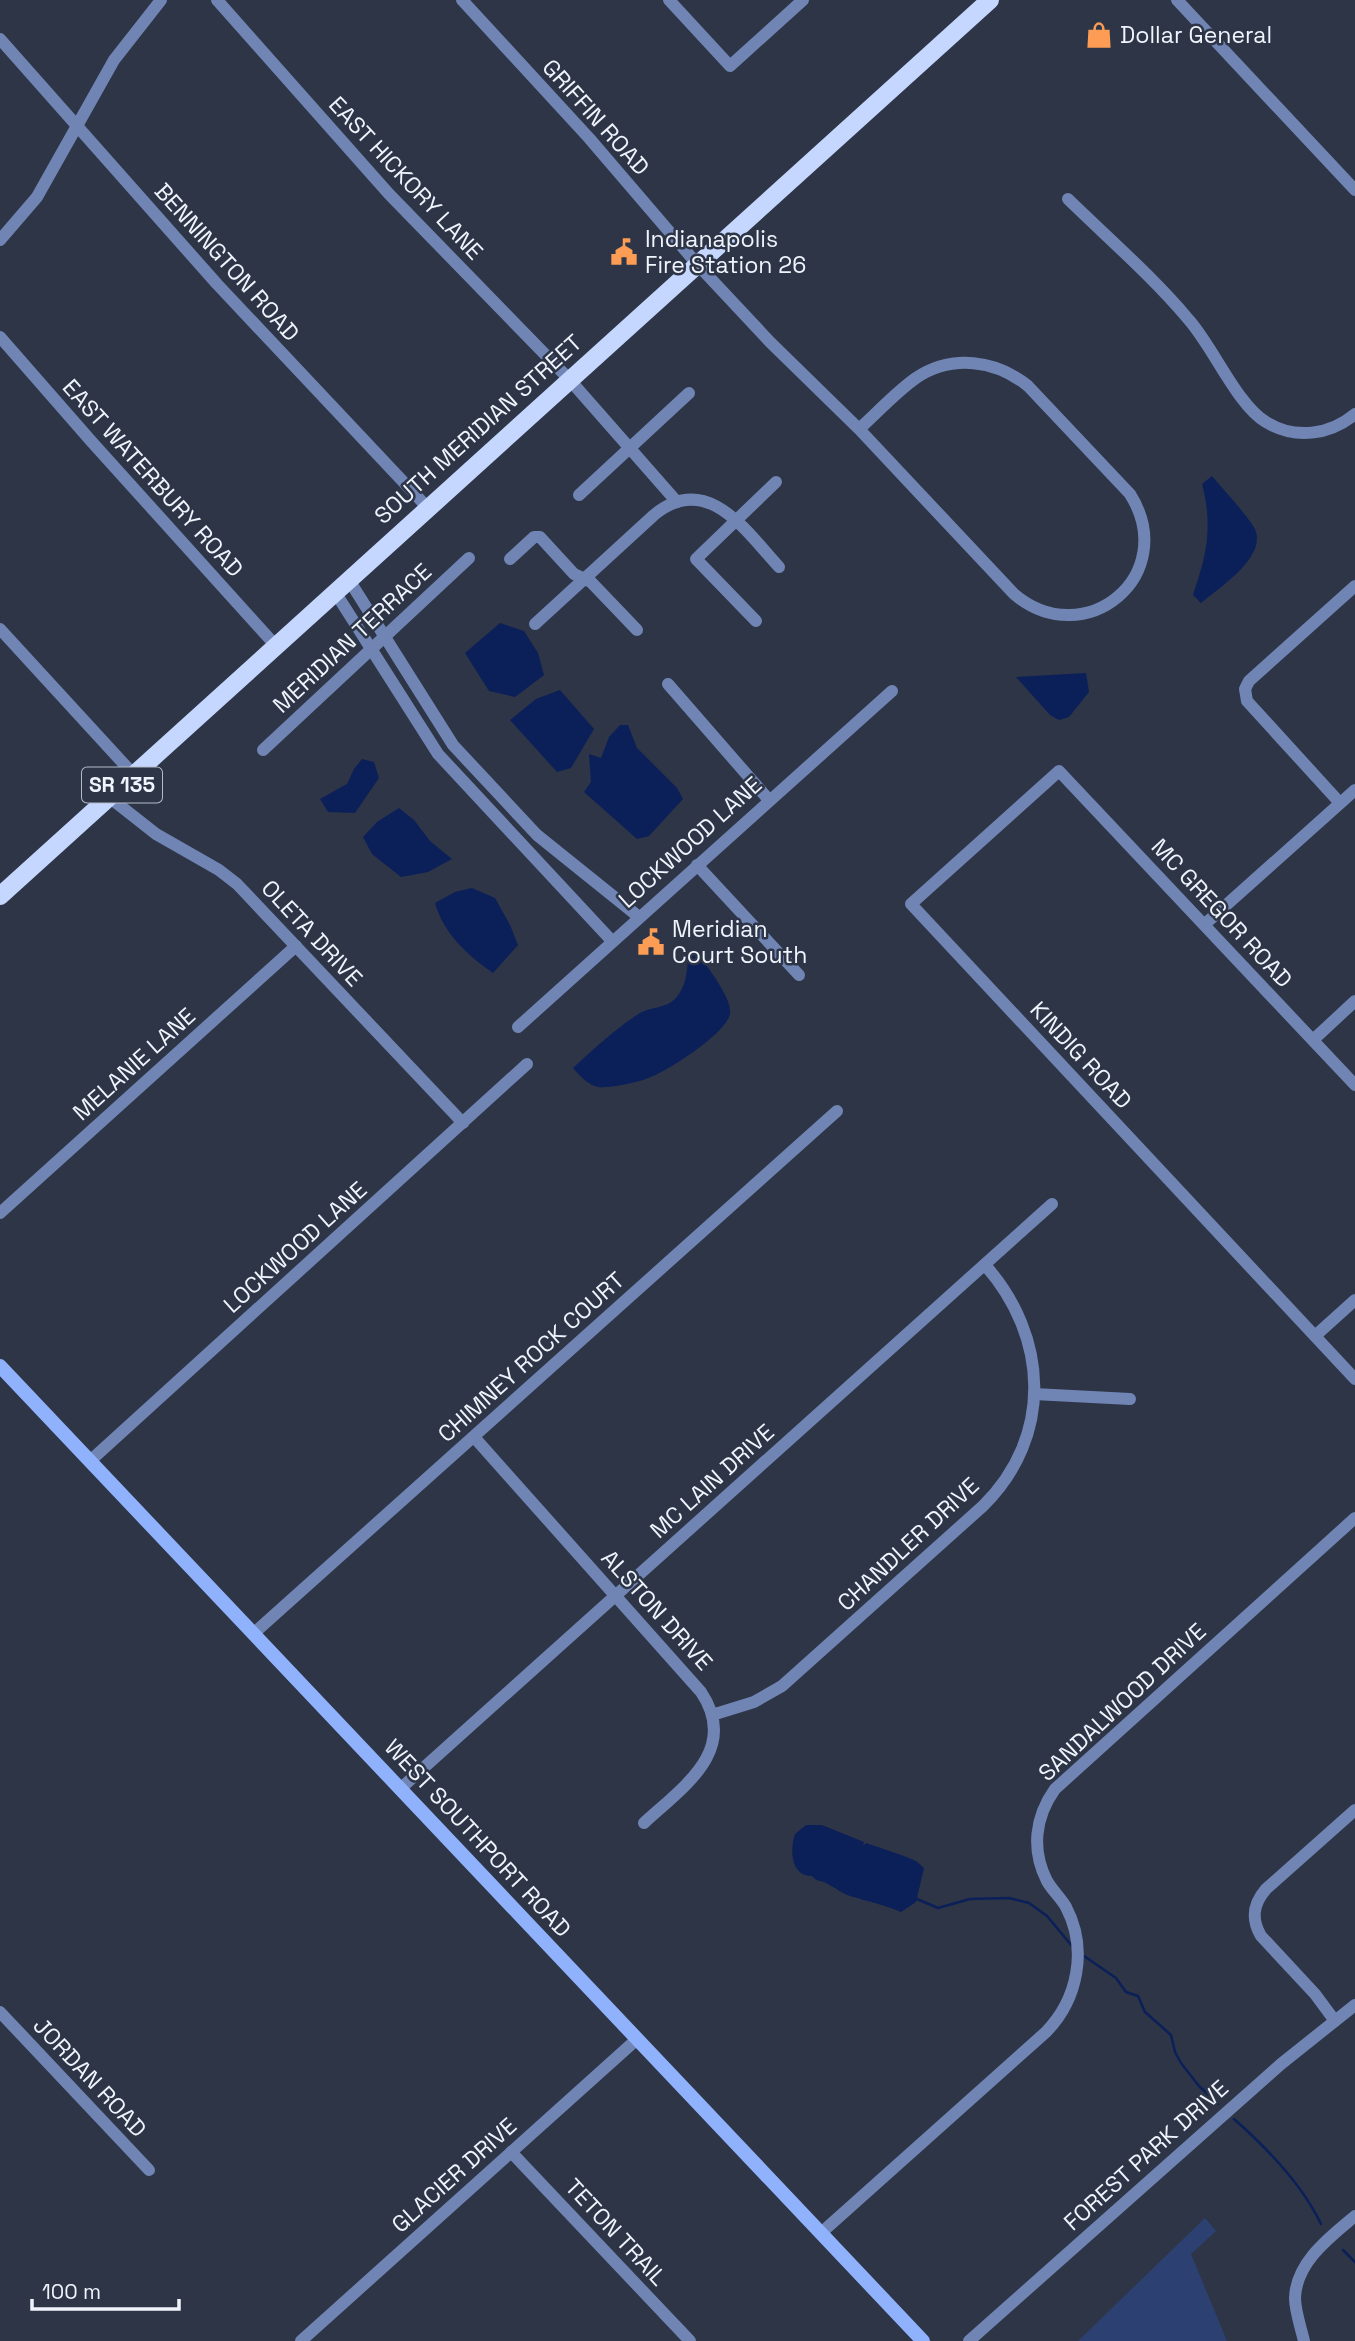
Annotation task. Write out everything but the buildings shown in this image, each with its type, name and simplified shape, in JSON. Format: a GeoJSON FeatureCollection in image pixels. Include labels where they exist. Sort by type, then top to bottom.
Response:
{"type":"FeatureCollection","features":[{"type":"Feature","properties":{"kind":"main road","name":"SOUTH MERIDIAN STREET"},"geometry":{"type":"LineString","coordinates":[[0,895],[990,0]]}},
{"type":"Feature","properties":{"kind":"main road","name":"WEST SOUTHPORT ROAD"},"geometry":{"type":"LineString","coordinates":[[0,1366],[923,2341]]}},
{"type":"Feature","properties":{"kind":"street"},"geometry":{"type":"LineString","coordinates":[[0,240],[37,197],[114,60],[161,0]]}},
{"type":"Feature","properties":{"kind":"street","name":"EAST HICKORY LANE"},"geometry":{"type":"LineString","coordinates":[[217,0],[389,194],[569,379],[677,502]]}},
{"type":"Feature","properties":{"kind":"street","name":"GRIFFIN ROAD"},"geometry":{"type":"LineString","coordinates":[[462,0],[589,138],[697,264],[1025,603],[1046,613],[1073,615],[1095,610],[1107,604],[1131,583],[1138,572],[1144,550],[1142,519],[1130,494],[1021,380],[1002,369],[966,362],[943,365],[911,382],[859,429]]}},
{"type":"Feature","properties":{"kind":"street"},"geometry":{"type":"LineString","coordinates":[[669,0],[730,66],[803,0]]}},
{"type":"Feature","properties":{"kind":"street"},"geometry":{"type":"LineString","coordinates":[[1177,0],[1355,190]]}},
{"type":"Feature","properties":{"kind":"street","name":"BENNINGTON ROAD"},"geometry":{"type":"LineString","coordinates":[[0,39],[216,284],[428,508]]}},
{"type":"Feature","properties":{"kind":"street"},"geometry":{"type":"LineString","coordinates":[[1068,199],[1184,313],[1245,403],[1264,421],[1290,432],[1306,433],[1336,426],[1355,414]]}},
{"type":"Feature","properties":{"kind":"street","name":"EAST WATERBURY ROAD"},"geometry":{"type":"LineString","coordinates":[[0,337],[276,646]]}},
{"type":"Feature","properties":{"kind":"street"},"geometry":{"type":"LineString","coordinates":[[579,495],[689,393]]}},
{"type":"Feature","properties":{"kind":"street"},"geometry":{"type":"LineString","coordinates":[[757,621],[696,559],[775,482]]}},
{"type":"Feature","properties":{"kind":"street"},"geometry":{"type":"LineString","coordinates":[[535,624],[657,512],[677,502],[696,500],[723,508],[779,567]]}},
{"type":"Feature","properties":{"kind":"street"},"geometry":{"type":"LineString","coordinates":[[510,559],[537,536],[574,574],[591,582],[637,630]]}},
{"type":"Feature","properties":{"kind":"street","name":"MERIDIAN TERRACE"},"geometry":{"type":"LineString","coordinates":[[263,750],[469,558]]}},
{"type":"Feature","properties":{"kind":"street"},"geometry":{"type":"LineString","coordinates":[[342,586],[384,636],[453,745],[537,835],[639,917]]}},
{"type":"Feature","properties":{"kind":"street"},"geometry":{"type":"LineString","coordinates":[[342,586],[371,649],[438,754],[612,941]]}},
{"type":"Feature","properties":{"kind":"street"},"geometry":{"type":"LineString","coordinates":[[1340,803],[1247,701],[1245,689],[1249,681],[1355,586]]}},
{"type":"Feature","properties":{"kind":"street"},"geometry":{"type":"LineString","coordinates":[[0,628],[134,775]]}},
{"type":"Feature","properties":{"kind":"street"},"geometry":{"type":"LineString","coordinates":[[668,684],[769,800]]}},
{"type":"Feature","properties":{"kind":"street","name":"LOCKWOOD LANE"},"geometry":{"type":"LineString","coordinates":[[518,1027],[892,691]]}},
{"type":"Feature","properties":{"kind":"street","name":"MC GREGOR ROAD"},"geometry":{"type":"LineString","coordinates":[[1059,771],[1355,1085]]}},
{"type":"Feature","properties":{"kind":"street","name":"KINDIG ROAD"},"geometry":{"type":"LineString","coordinates":[[1059,771],[911,904],[1355,1378]]}},
{"type":"Feature","properties":{"kind":"street"},"geometry":{"type":"LineString","coordinates":[[1205,924],[1355,790]]}},
{"type":"Feature","properties":{"kind":"street","name":"OLETA DRIVE"},"geometry":{"type":"LineString","coordinates":[[110,797],[156,834],[227,876],[463,1123]]}},
{"type":"Feature","properties":{"kind":"street"},"geometry":{"type":"LineString","coordinates":[[697,864],[799,975]]}},
{"type":"Feature","properties":{"kind":"street","name":"MELANIE LANE"},"geometry":{"type":"LineString","coordinates":[[0,1213],[296,946]]}},
{"type":"Feature","properties":{"kind":"street"},"geometry":{"type":"LineString","coordinates":[[1313,1040],[1355,1001]]}},
{"type":"Feature","properties":{"kind":"street","name":"LOCKWOOD LANE"},"geometry":{"type":"LineString","coordinates":[[90,1461],[527,1064]]}},
{"type":"Feature","properties":{"kind":"street","name":"CHIMNEY ROCK COURT"},"geometry":{"type":"LineString","coordinates":[[253,1633],[837,1111]]}},
{"type":"Feature","properties":{"kind":"street","name":"MC LAIN DRIVE"},"geometry":{"type":"LineString","coordinates":[[400,1788],[1052,1203]]}},
{"type":"Feature","properties":{"kind":"street","name":"CHANDLER DRIVE"},"geometry":{"type":"LineString","coordinates":[[712,1715],[754,1702],[779,1689],[986,1503],[1006,1478],[1021,1450],[1031,1420],[1034,1394],[1033,1362],[1027,1335],[1015,1306],[985,1265]]}},
{"type":"Feature","properties":{"kind":"street"},"geometry":{"type":"LineString","coordinates":[[1315,1336],[1355,1300]]}},
{"type":"Feature","properties":{"kind":"street"},"geometry":{"type":"LineString","coordinates":[[1034,1394],[1130,1399]]}},
{"type":"Feature","properties":{"kind":"street","name":"ALSTON DRIVE"},"geometry":{"type":"LineString","coordinates":[[474,1437],[701,1692],[712,1715]]}},
{"type":"Feature","properties":{"kind":"street","name":"SANDALWOOD DRIVE"},"geometry":{"type":"LineString","coordinates":[[821,2233],[1046,2032],[1068,2002],[1076,1977],[1077,1941],[1066,1907],[1044,1872],[1037,1845],[1040,1818],[1052,1793],[1064,1779],[1355,1517]]}},
{"type":"Feature","properties":{"kind":"street"},"geometry":{"type":"LineString","coordinates":[[644,1823],[692,1779],[704,1764],[713,1738],[712,1715]]}},
{"type":"Feature","properties":{"kind":"street"},"geometry":{"type":"LineString","coordinates":[[1335,2021],[1315,1994],[1261,1936],[1254,1914],[1258,1900],[1266,1889],[1355,1810]]}},
{"type":"Feature","properties":{"kind":"street","name":"FOREST PARK DRIVE"},"geometry":{"type":"LineString","coordinates":[[969,2341],[1286,2059],[1355,2005]]}},
{"type":"Feature","properties":{"kind":"street","name":"JORDAN ROAD"},"geometry":{"type":"LineString","coordinates":[[0,2012],[149,2170]]}},
{"type":"Feature","properties":{"kind":"street","name":"GLACIER DRIVE"},"geometry":{"type":"LineString","coordinates":[[301,2341],[636,2040]]}},
{"type":"Feature","properties":{"kind":"street","name":"TETON TRAIL"},"geometry":{"type":"LineString","coordinates":[[511,2152],[690,2341]]}},
{"type":"Feature","properties":{"kind":"street"},"geometry":{"type":"LineString","coordinates":[[1304,2341],[1295,2301],[1297,2284],[1312,2256],[1355,2216]]}},
{"type":"Feature","properties":{"kind":"shaded area"},"geometry":{"type":"Polygon","coordinates":[[[1212,476],[1249,520],[1256,532],[1257,542],[1247,562],[1238,572],[1201,603],[1193,595],[1207,540],[1207,514],[1202,484],[1212,476]]]}},
{"type":"Feature","properties":{"kind":"shaded area"},"geometry":{"type":"Polygon","coordinates":[[[500,623],[524,631],[538,653],[544,675],[515,697],[489,691],[465,653],[500,623]]]}},
{"type":"Feature","properties":{"kind":"shaded area"},"geometry":{"type":"Polygon","coordinates":[[[1086,673],[1089,692],[1069,717],[1059,720],[1050,715],[1016,677],[1086,673]]]}},
{"type":"Feature","properties":{"kind":"shaded area"},"geometry":{"type":"Polygon","coordinates":[[[560,690],[594,729],[571,768],[557,772],[510,720],[536,699],[560,690]]]}},
{"type":"Feature","properties":{"kind":"shaded area"},"geometry":{"type":"Polygon","coordinates":[[[620,725],[628,725],[637,748],[677,788],[683,799],[649,836],[637,839],[584,792],[591,782],[589,754],[601,758],[609,737],[620,725]]]}},
{"type":"Feature","properties":{"kind":"shaded area"},"geometry":{"type":"Polygon","coordinates":[[[362,759],[374,762],[379,778],[355,813],[328,812],[320,799],[347,784],[362,759]]]}},
{"type":"Feature","properties":{"kind":"shaded area"},"geometry":{"type":"Polygon","coordinates":[[[399,808],[414,820],[430,841],[452,859],[428,872],[401,877],[372,854],[363,837],[377,822],[399,808]]]}},
{"type":"Feature","properties":{"kind":"shaded area"},"geometry":{"type":"Polygon","coordinates":[[[472,888],[495,898],[518,945],[493,973],[474,959],[450,934],[435,903],[455,892],[472,888]]]}},
{"type":"Feature","properties":{"kind":"shaded area"},"geometry":{"type":"Polygon","coordinates":[[[697,954],[728,1000],[730,1014],[718,1032],[680,1061],[646,1079],[598,1087],[581,1077],[573,1068],[605,1039],[640,1013],[675,999],[684,985],[688,958],[697,954]]]}},
{"type":"Feature","properties":{"kind":"shaded area"},"geometry":{"type":"Polygon","coordinates":[[[806,1825],[822,1825],[864,1842],[863,1846],[866,1843],[916,1861],[924,1868],[916,1902],[901,1912],[847,1895],[799,1872],[793,1861],[793,1840],[795,1834],[806,1825]]]}},
{"type":"Feature","properties":{"kind":"shaded area"},"geometry":{"type":"Polygon","coordinates":[[[1205,2218],[1216,2231],[1191,2254],[1227,2341],[1078,2341],[1205,2218]]]}},
{"type":"Feature","properties":{"kind":"waterway"},"geometry":{"type":"LineString","coordinates":[[917,1899],[938,1908],[970,1899],[1009,1898],[1029,1903],[1047,1916],[1072,1946]]}},
{"type":"Feature","properties":{"kind":"waterway"},"geometry":{"type":"LineString","coordinates":[[1084,1956],[1116,1978],[1126,1992],[1138,1996],[1145,2012],[1171,2035],[1181,2063],[1218,2104]]}},
{"type":"Feature","properties":{"kind":"waterway"},"geometry":{"type":"LineString","coordinates":[[1234,2119],[1283,2167],[1321,2224]]}},
{"type":"Feature","properties":{"kind":"waterway"},"geometry":{"type":"LineString","coordinates":[[1343,2250],[1355,2262]]}},
{"type":"Feature","properties":{"kind":"place","name":"Dollar General"},"geometry":{"type":"Point","coordinates":[1099,35]}},
{"type":"Feature","properties":{"kind":"place","name":"Indianapolis Fire Station 26"},"geometry":{"type":"Point","coordinates":[624,252]}},
{"type":"Feature","properties":{"kind":"place","name":"Meridian Court South"},"geometry":{"type":"Point","coordinates":[651,942]}}]}
